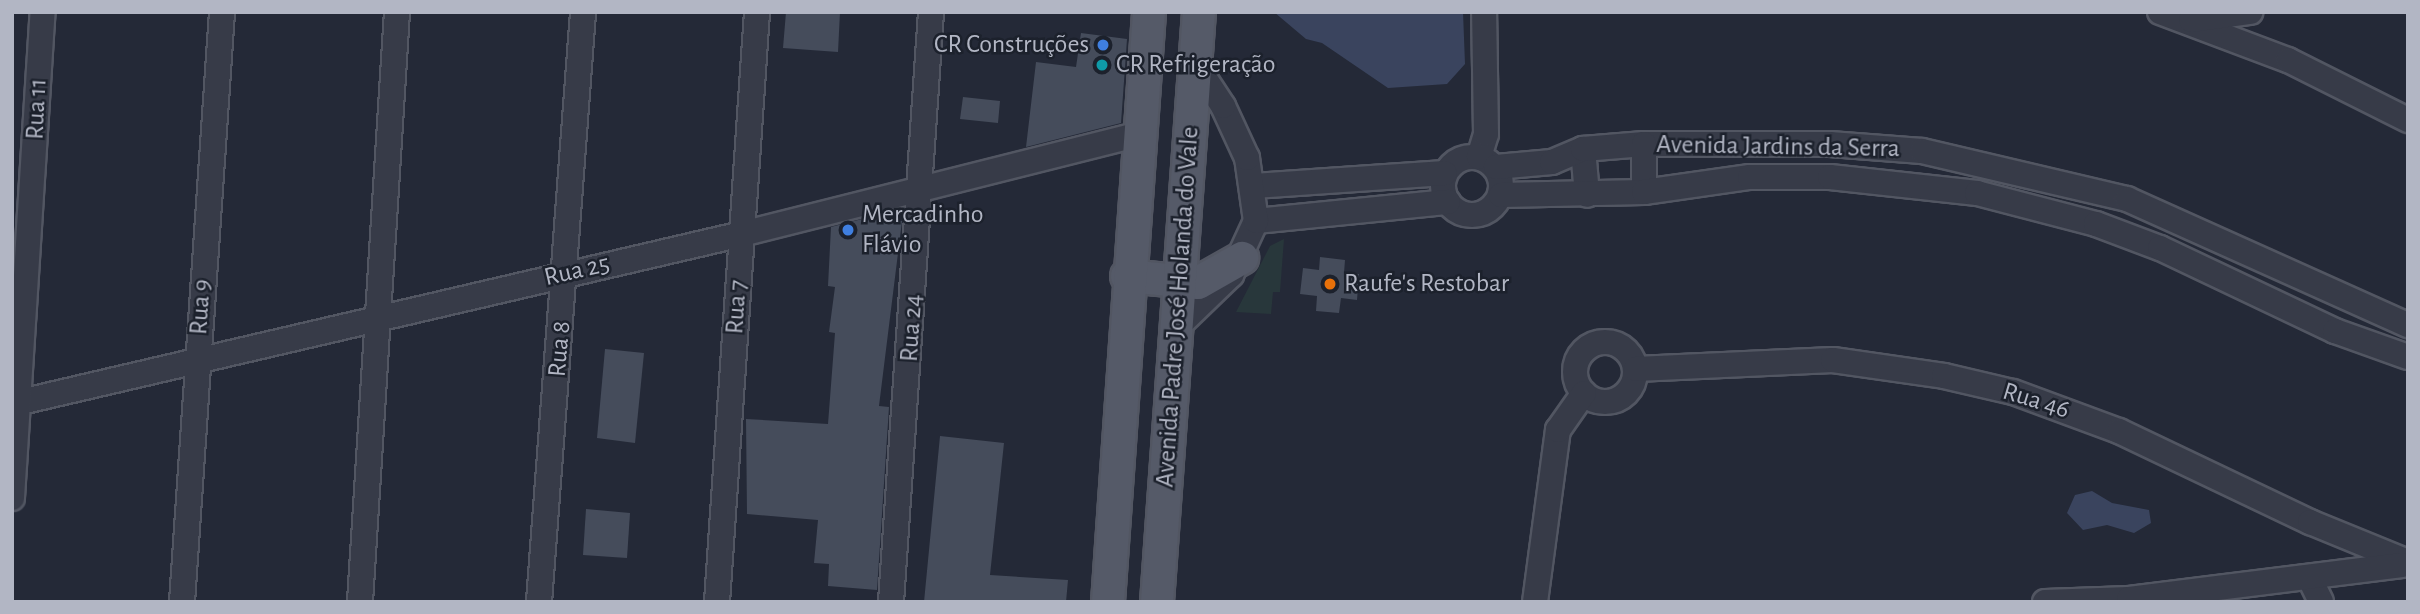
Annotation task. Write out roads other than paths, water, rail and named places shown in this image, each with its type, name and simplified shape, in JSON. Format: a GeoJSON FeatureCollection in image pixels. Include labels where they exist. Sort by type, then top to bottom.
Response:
{"type":"FeatureCollection","features":[{"type":"Feature","properties":{"kind":"main road","name":"Avenida Padre José Holanda do Vale"},"geometry":{"type":"LineString","coordinates":[[1108,602],[1127,276],[1149,12]]}},
{"type":"Feature","properties":{"kind":"main road","name":"Avenida Padre José Holanda do Vale"},"geometry":{"type":"LineString","coordinates":[[1157,602],[1182,284],[1199,12]]}},
{"type":"Feature","properties":{"kind":"main road"},"geometry":{"type":"LineString","coordinates":[[1127,276],[1182,284],[1213,278],[1242,258]]}},
{"type":"Feature","properties":{"kind":"street","name":"Rua 11"},"geometry":{"type":"LineString","coordinates":[[12,498],[43,12]]}},
{"type":"Feature","properties":{"kind":"street","name":"Rua 9"},"geometry":{"type":"LineString","coordinates":[[183,602],[222,12]]}},
{"type":"Feature","properties":{"kind":"street"},"geometry":{"type":"LineString","coordinates":[[360,602],[397,12]]}},
{"type":"Feature","properties":{"kind":"street","name":"Rua 8"},"geometry":{"type":"LineString","coordinates":[[539,602],[566,273],[583,12]]}},
{"type":"Feature","properties":{"kind":"street","name":"Rua 7"},"geometry":{"type":"LineString","coordinates":[[717,602],[757,12]]}},
{"type":"Feature","properties":{"kind":"street","name":"Rua 24"},"geometry":{"type":"LineString","coordinates":[[891,602],[922,190],[931,12]]}},
{"type":"Feature","properties":{"kind":"street"},"geometry":{"type":"LineString","coordinates":[[1256,221],[1448,202],[1472,215],[1490,210],[1501,195],[1487,162],[1484,12]]}},
{"type":"Feature","properties":{"kind":"street"},"geometry":{"type":"LineString","coordinates":[[2160,12],[2189,20],[2288,60],[2408,120]]}},
{"type":"Feature","properties":{"kind":"street"},"geometry":{"type":"LineString","coordinates":[[2189,20],[2250,12]]}},
{"type":"Feature","properties":{"kind":"street"},"geometry":{"type":"LineString","coordinates":[[1178,326],[1222,288],[1242,258],[1256,221],[1254,186],[1237,133],[1196,65]]}},
{"type":"Feature","properties":{"kind":"street","name":"Rua 25"},"geometry":{"type":"LineString","coordinates":[[16,403],[743,234],[1140,134]]}},
{"type":"Feature","properties":{"kind":"street"},"geometry":{"type":"LineString","coordinates":[[1644,144],[1644,192]]}},
{"type":"Feature","properties":{"kind":"street","name":"Avenida Jardins da Serra"},"geometry":{"type":"LineString","coordinates":[[1487,162],[1552,162],[1583,149],[1644,144],[1830,144],[1922,152],[2012,169],[2173,216],[2408,325]]}},
{"type":"Feature","properties":{"kind":"street"},"geometry":{"type":"LineString","coordinates":[[1583,149],[1587,195]]}},
{"type":"Feature","properties":{"kind":"street"},"geometry":{"type":"LineString","coordinates":[[1254,186],[1445,173],[1459,159],[1487,162]]}},
{"type":"Feature","properties":{"kind":"street"},"geometry":{"type":"LineString","coordinates":[[1445,173],[1448,202]]}},
{"type":"Feature","properties":{"kind":"street","name":"Avenida Jardins da Serra"},"geometry":{"type":"LineString","coordinates":[[1501,195],[1644,192],[1750,177],[1904,182],[1977,192],[2096,224],[2160,248],[2335,331],[2408,357]]}},
{"type":"Feature","properties":{"kind":"street"},"geometry":{"type":"LineString","coordinates":[[2160,248],[2173,216]]}},
{"type":"Feature","properties":{"kind":"street"},"geometry":{"type":"LineString","coordinates":[[1619,345],[1636,369],[1632,388],[1616,401],[1597,401],[1584,393],[1575,370],[1590,346],[1619,345]]}},
{"type":"Feature","properties":{"kind":"street","name":"Rua 46"},"geometry":{"type":"LineString","coordinates":[[1636,369],[1833,360],[1944,376],[2013,393],[2119,431],[2310,523],[2408,563]]}},
{"type":"Feature","properties":{"kind":"street"},"geometry":{"type":"LineString","coordinates":[[1535,602],[1558,430],[1584,393]]}},
{"type":"Feature","properties":{"kind":"street"},"geometry":{"type":"LineString","coordinates":[[2045,602],[2130,601],[2310,579],[2373,565],[2408,563]]}},
{"type":"Feature","properties":{"kind":"street"},"geometry":{"type":"LineString","coordinates":[[2310,579],[2321,602]]}},
{"type":"Feature","properties":{"kind":"water"},"geometry":{"type":"Polygon","coordinates":[[[1274,12],[1463,12],[1465,64],[1447,84],[1388,88],[1322,43],[1306,39],[1274,12]]]}},
{"type":"Feature","properties":{"kind":"water"},"geometry":{"type":"Polygon","coordinates":[[[2092,491],[2112,503],[2149,510],[2151,523],[2134,533],[2107,525],[2083,530],[2067,513],[2075,495],[2092,491]]]}},
{"type":"Feature","properties":{"kind":"place","name":"CR Construções"},"geometry":{"type":"Point","coordinates":[1103,45]}},
{"type":"Feature","properties":{"kind":"place","name":"CR Refrigeração"},"geometry":{"type":"Point","coordinates":[1102,65]}},
{"type":"Feature","properties":{"kind":"place","name":"Mercadinho Flávio"},"geometry":{"type":"Point","coordinates":[848,230]}},
{"type":"Feature","properties":{"kind":"place","name":"Raufe's Restobar"},"geometry":{"type":"Point","coordinates":[1330,284]}}]}
